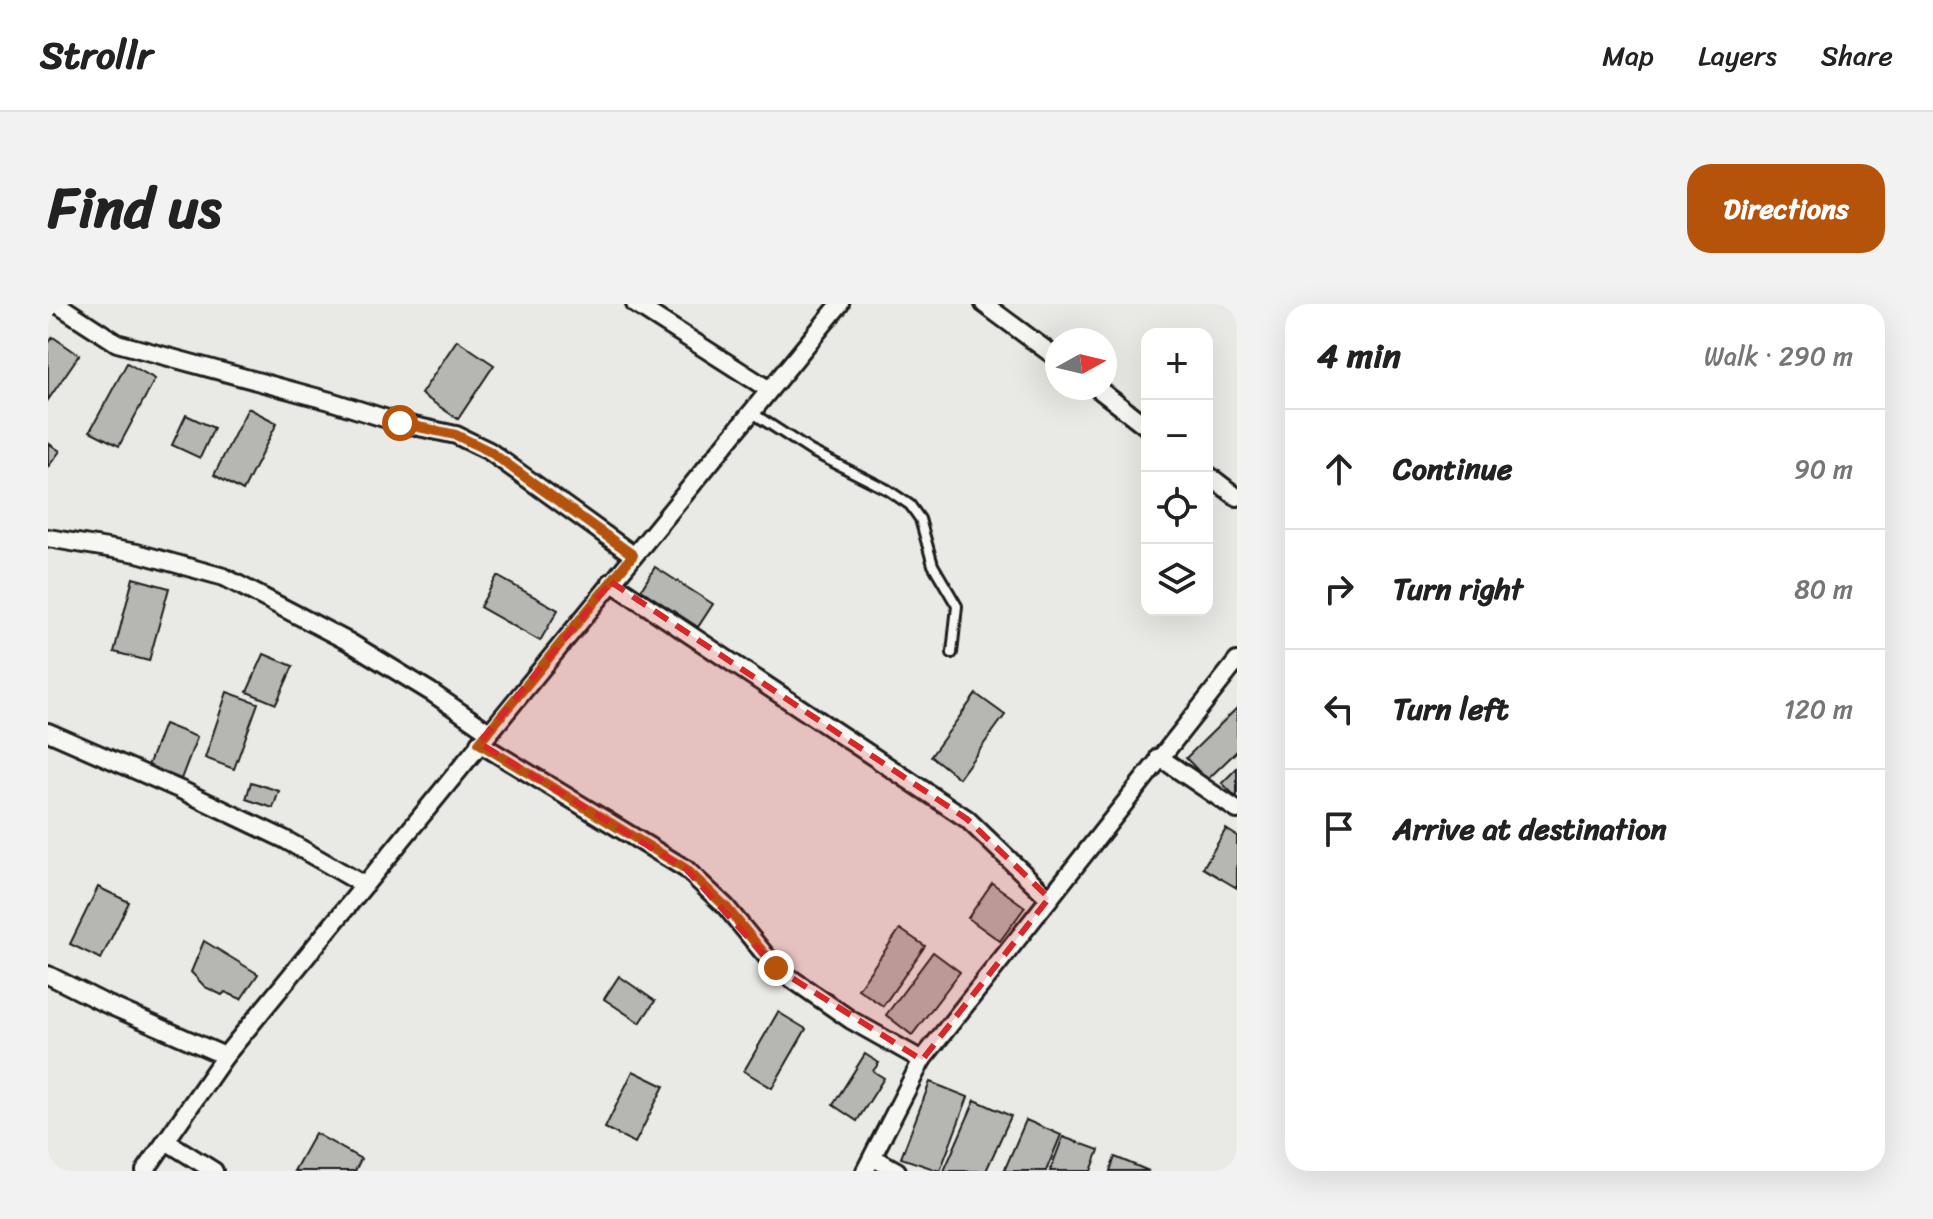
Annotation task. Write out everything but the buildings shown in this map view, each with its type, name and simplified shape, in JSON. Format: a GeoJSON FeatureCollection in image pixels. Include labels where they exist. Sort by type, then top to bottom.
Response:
{"type":"FeatureCollection","features":[{"type":"Feature","properties":{"kind":"street"},"geometry":{"type":"LineString","coordinates":[[57,304],[117,343],[400,423],[456,435],[489,451],[633,555]]}},
{"type":"Feature","properties":{"kind":"street"},"geometry":{"type":"LineString","coordinates":[[635,304],[768,389]]}},
{"type":"Feature","properties":{"kind":"street"},"geometry":{"type":"LineString","coordinates":[[145,1171],[225,1056],[840,304]]}},
{"type":"Feature","properties":{"kind":"street"},"geometry":{"type":"LineString","coordinates":[[984,304],[1045,349]]}},
{"type":"Feature","properties":{"kind":"street"},"geometry":{"type":"LineString","coordinates":[[1112,400],[1141,422]]}},
{"type":"Feature","properties":{"kind":"street"},"geometry":{"type":"LineString","coordinates":[[1213,479],[1237,497]]}},
{"type":"Feature","properties":{"kind":"street"},"geometry":{"type":"LineString","coordinates":[[48,538],[137,553],[224,577],[349,642],[431,692],[484,738],[686,869],[726,907],[776,968],[851,1020],[922,1060]]}},
{"type":"Feature","properties":{"kind":"street"},"geometry":{"type":"LineString","coordinates":[[611,582],[967,819],[1049,898]]}},
{"type":"Feature","properties":{"kind":"street"},"geometry":{"type":"LineString","coordinates":[[897,1171],[869,1164],[922,1060],[1237,661]]}},
{"type":"Feature","properties":{"kind":"street"},"geometry":{"type":"LineString","coordinates":[[48,732],[284,839],[364,885]]}},
{"type":"Feature","properties":{"kind":"street"},"geometry":{"type":"LineString","coordinates":[[1159,757],[1237,810]]}},
{"type":"Feature","properties":{"kind":"street"},"geometry":{"type":"LineString","coordinates":[[48,975],[225,1056]]}},
{"type":"Feature","properties":{"kind":"street"},"geometry":{"type":"LineString","coordinates":[[166,1141],[214,1171]]}},
{"type":"Feature","properties":{"kind":"lane"},"geometry":{"type":"LineString","coordinates":[[750,411],[811,451],[888,490],[910,505],[920,519],[933,565],[957,606],[952,653]]}},
{"type":"Feature","properties":{"kind":"highlighted area"},"geometry":{"type":"Polygon","coordinates":[[[611,582],[967,819],[1049,898],[922,1060],[776,968],[686,869],[479,743],[611,582]]]}},
{"type":"Feature","properties":{"kind":"route"},"geometry":{"type":"LineString","coordinates":[[400,423],[456,435],[489,451],[633,555],[479,743],[686,869],[726,907],[776,968]]}}]}
